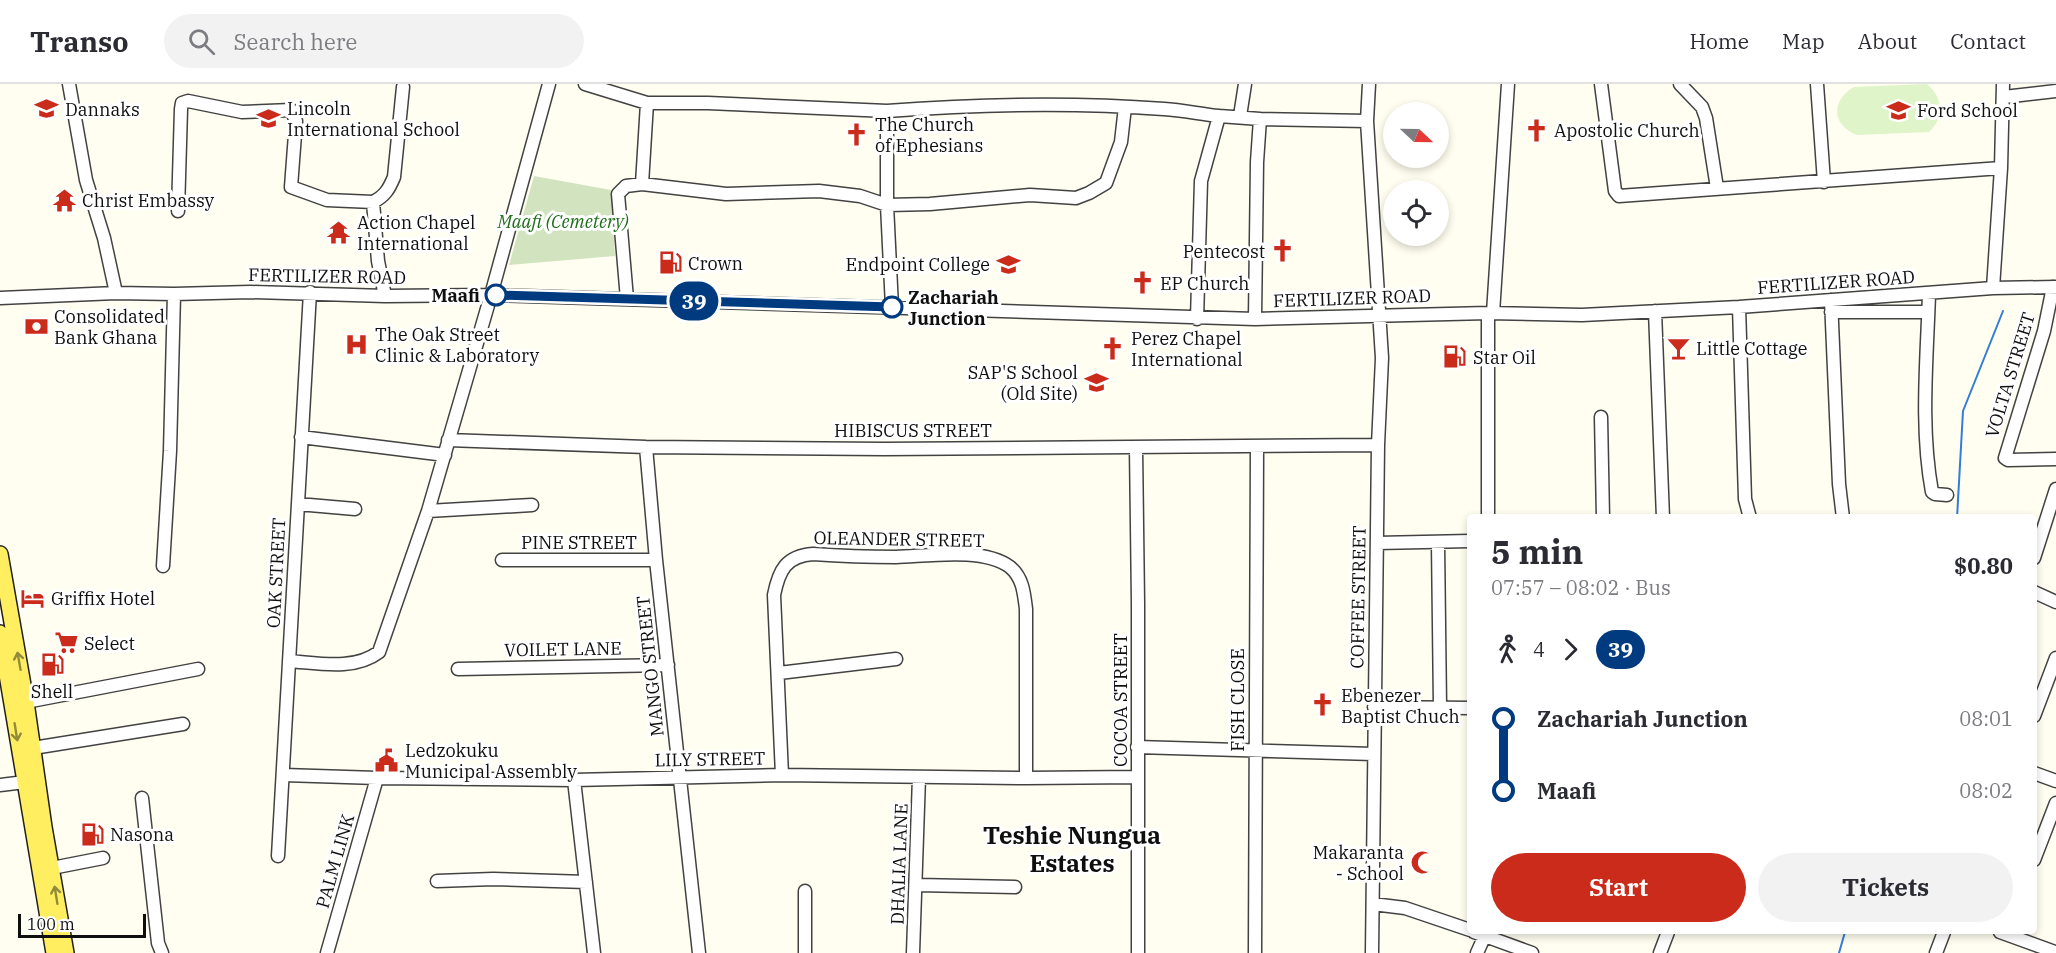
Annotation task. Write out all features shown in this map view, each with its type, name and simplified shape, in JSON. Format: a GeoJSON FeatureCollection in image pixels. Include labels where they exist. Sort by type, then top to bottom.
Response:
{"type":"FeatureCollection","features":[{"type":"Feature","properties":{"kind":"main road"},"geometry":{"type":"LineString","coordinates":[[0,554],[66,953]]}},
{"type":"Feature","properties":{"kind":"main road"},"geometry":{"type":"LineString","coordinates":[[0,633],[54,953]]}},
{"type":"Feature","properties":{"kind":"street"},"geometry":{"type":"LineString","coordinates":[[69,84],[86,180],[104,238],[116,293]]}},
{"type":"Feature","properties":{"kind":"street"},"geometry":{"type":"LineString","coordinates":[[289,661],[356,663],[370,659],[380,652],[428,511],[549,84]]}},
{"type":"Feature","properties":{"kind":"street"},"geometry":{"type":"LineString","coordinates":[[585,84],[647,103],[708,103],[887,111],[1014,104],[1166,109],[1260,119],[1367,121]]}},
{"type":"Feature","properties":{"kind":"street"},"geometry":{"type":"LineString","coordinates":[[1240,116],[1245,84]]}},
{"type":"Feature","properties":{"kind":"street","name":"COFFEE STREET"},"geometry":{"type":"LineString","coordinates":[[1369,84],[1367,121],[1382,358],[1378,446],[1372,953]]}},
{"type":"Feature","properties":{"kind":"street"},"geometry":{"type":"LineString","coordinates":[[1488,514],[1490,313],[1508,84]]}},
{"type":"Feature","properties":{"kind":"street"},"geometry":{"type":"LineString","coordinates":[[1601,84],[1616,195],[2001,168]]}},
{"type":"Feature","properties":{"kind":"street"},"geometry":{"type":"LineString","coordinates":[[1680,84],[1702,107],[1706,118],[1717,188]]}},
{"type":"Feature","properties":{"kind":"street"},"geometry":{"type":"LineString","coordinates":[[1817,84],[1824,182]]}},
{"type":"Feature","properties":{"kind":"street"},"geometry":{"type":"LineString","coordinates":[[1993,288],[2004,84]]}},
{"type":"Feature","properties":{"kind":"street"},"geometry":{"type":"LineString","coordinates":[[178,211],[182,103],[188,101],[243,112],[291,110],[296,121],[291,187],[327,200],[373,202],[388,190],[394,177],[403,87]]}},
{"type":"Feature","properties":{"kind":"street"},"geometry":{"type":"LineString","coordinates":[[2004,97],[2056,91]]}},
{"type":"Feature","properties":{"kind":"street"},"geometry":{"type":"LineString","coordinates":[[642,184],[647,103]]}},
{"type":"Feature","properties":{"kind":"street"},"geometry":{"type":"LineString","coordinates":[[627,300],[618,194],[626,186],[642,184],[726,194],[819,191],[860,196],[887,205],[930,204],[1030,195],[1076,198],[1106,183],[1121,142],[1125,107]]}},
{"type":"Feature","properties":{"kind":"street"},"geometry":{"type":"LineString","coordinates":[[887,111],[887,205],[892,307]]}},
{"type":"Feature","properties":{"kind":"street"},"geometry":{"type":"LineString","coordinates":[[1197,319],[1201,181],[1218,116]]}},
{"type":"Feature","properties":{"kind":"street"},"geometry":{"type":"LineString","coordinates":[[1255,319],[1257,162],[1260,119]]}},
{"type":"Feature","properties":{"kind":"street"},"geometry":{"type":"LineString","coordinates":[[373,202],[378,261],[385,296]]}},
{"type":"Feature","properties":{"kind":"street","name":"FERTILIZER ROAD"},"geometry":{"type":"LineString","coordinates":[[0,298],[116,293],[250,292],[385,296],[491,295],[1197,319],[1255,319],[1490,313],[1582,315],[1739,307],[1831,306],[1993,288],[2054,287]]}},
{"type":"Feature","properties":{"kind":"street","name":"VOLTA STREET"},"geometry":{"type":"LineString","coordinates":[[2054,287],[2044,331],[2005,458],[2008,460],[2056,459]]}},
{"type":"Feature","properties":{"kind":"street","name":"OAK STREET"},"geometry":{"type":"LineString","coordinates":[[278,856],[310,292]]}},
{"type":"Feature","properties":{"kind":"street"},"geometry":{"type":"LineString","coordinates":[[163,566],[170,451],[174,294]]}},
{"type":"Feature","properties":{"kind":"street"},"geometry":{"type":"LineString","coordinates":[[1929,294],[1926,454],[1932,492],[1947,495]]}},
{"type":"Feature","properties":{"kind":"street"},"geometry":{"type":"LineString","coordinates":[[1843,514],[1839,483],[1831,306],[1928,312]]}},
{"type":"Feature","properties":{"kind":"street"},"geometry":{"type":"LineString","coordinates":[[1739,307],[1745,499],[1749,514]]}},
{"type":"Feature","properties":{"kind":"street"},"geometry":{"type":"LineString","coordinates":[[1655,311],[1663,514]]}},
{"type":"Feature","properties":{"kind":"street"},"geometry":{"type":"LineString","coordinates":[[1601,417],[1603,514]]}},
{"type":"Feature","properties":{"kind":"street"},"geometry":{"type":"LineString","coordinates":[[301,437],[444,454]]}},
{"type":"Feature","properties":{"kind":"street","name":"HIBISCUS STREET"},"geometry":{"type":"LineString","coordinates":[[448,440],[646,447],[1378,446]]}},
{"type":"Feature","properties":{"kind":"street","name":"MANGO STREET"},"geometry":{"type":"LineString","coordinates":[[646,447],[656,560],[699,953]]}},
{"type":"Feature","properties":{"kind":"street","name":"FISH CLOSE"},"geometry":{"type":"LineString","coordinates":[[1255,953],[1257,447]]}},
{"type":"Feature","properties":{"kind":"street","name":"COCOA STREET"},"geometry":{"type":"LineString","coordinates":[[1136,448],[1138,953]]}},
{"type":"Feature","properties":{"kind":"street"},"geometry":{"type":"LineString","coordinates":[[2037,549],[2056,489]]}},
{"type":"Feature","properties":{"kind":"street"},"geometry":{"type":"LineString","coordinates":[[298,504],[355,509]]}},
{"type":"Feature","properties":{"kind":"street"},"geometry":{"type":"LineString","coordinates":[[428,511],[532,505]]}},
{"type":"Feature","properties":{"kind":"street"},"geometry":{"type":"LineString","coordinates":[[1377,543],[1467,541]]}},
{"type":"Feature","properties":{"kind":"street"},"geometry":{"type":"LineString","coordinates":[[1438,543],[1440,707]]}},
{"type":"Feature","properties":{"kind":"street","name":"OLEANDER STREET"},"geometry":{"type":"LineString","coordinates":[[782,775],[774,595],[777,579],[786,563],[800,555],[894,557],[964,555],[992,558],[1010,568],[1022,582],[1026,609],[1026,778]]}},
{"type":"Feature","properties":{"kind":"street","name":"PINE STREET"},"geometry":{"type":"LineString","coordinates":[[502,560],[656,560]]}},
{"type":"Feature","properties":{"kind":"street"},"geometry":{"type":"LineString","coordinates":[[2037,593],[2056,602]]}},
{"type":"Feature","properties":{"kind":"street"},"geometry":{"type":"LineString","coordinates":[[2037,708],[2056,658]]}},
{"type":"Feature","properties":{"kind":"street"},"geometry":{"type":"LineString","coordinates":[[779,673],[896,659]]}},
{"type":"Feature","properties":{"kind":"street","name":"VOILET LANE"},"geometry":{"type":"LineString","coordinates":[[458,669],[668,665]]}},
{"type":"Feature","properties":{"kind":"street"},"geometry":{"type":"LineString","coordinates":[[26,702],[198,669]]}},
{"type":"Feature","properties":{"kind":"street"},"geometry":{"type":"LineString","coordinates":[[1374,706],[1467,708]]}},
{"type":"Feature","properties":{"kind":"street"},"geometry":{"type":"LineString","coordinates":[[33,748],[183,724]]}},
{"type":"Feature","properties":{"kind":"street"},"geometry":{"type":"LineString","coordinates":[[1137,747],[1255,752],[1373,753]]}},
{"type":"Feature","properties":{"kind":"street"},"geometry":{"type":"LineString","coordinates":[[2037,774],[2056,781]]}},
{"type":"Feature","properties":{"kind":"street","name":"LILY STREET"},"geometry":{"type":"LineString","coordinates":[[284,775],[574,780],[782,775],[1137,777]]}},
{"type":"Feature","properties":{"kind":"street","name":"DHALIA LANE"},"geometry":{"type":"LineString","coordinates":[[913,953],[919,777]]}},
{"type":"Feature","properties":{"kind":"street","name":"PALM LINK"},"geometry":{"type":"LineString","coordinates":[[327,953],[377,778]]}},
{"type":"Feature","properties":{"kind":"street"},"geometry":{"type":"LineString","coordinates":[[574,780],[594,953]]}},
{"type":"Feature","properties":{"kind":"street"},"geometry":{"type":"LineString","coordinates":[[0,785],[25,782]]}},
{"type":"Feature","properties":{"kind":"street"},"geometry":{"type":"LineString","coordinates":[[142,798],[158,943],[162,953]]}},
{"type":"Feature","properties":{"kind":"street"},"geometry":{"type":"LineString","coordinates":[[2037,852],[2056,803]]}},
{"type":"Feature","properties":{"kind":"street"},"geometry":{"type":"LineString","coordinates":[[52,868],[103,858]]}},
{"type":"Feature","properties":{"kind":"street"},"geometry":{"type":"LineString","coordinates":[[437,881],[507,879],[586,882]]}},
{"type":"Feature","properties":{"kind":"street"},"geometry":{"type":"LineString","coordinates":[[917,885],[1015,887]]}},
{"type":"Feature","properties":{"kind":"street"},"geometry":{"type":"LineString","coordinates":[[805,891],[805,953]]}},
{"type":"Feature","properties":{"kind":"street"},"geometry":{"type":"LineString","coordinates":[[1373,904],[1406,908],[1467,929]]}},
{"type":"Feature","properties":{"kind":"street"},"geometry":{"type":"LineString","coordinates":[[1476,934],[1477,953]]}},
{"type":"Feature","properties":{"kind":"street"},"geometry":{"type":"LineString","coordinates":[[1481,934],[1532,953]]}},
{"type":"Feature","properties":{"kind":"street"},"geometry":{"type":"LineString","coordinates":[[1660,953],[1667,934]]}},
{"type":"Feature","properties":{"kind":"street"},"geometry":{"type":"LineString","coordinates":[[1936,953],[1943,934]]}},
{"type":"Feature","properties":{"kind":"street"},"geometry":{"type":"LineString","coordinates":[[2006,934],[2055,952]]}},
{"type":"Feature","properties":{"kind":"green space"},"geometry":{"type":"Polygon","coordinates":[[[1927,84],[1936,95],[1940,108],[1938,120],[1929,132],[1857,135],[1848,131],[1839,119],[1838,105],[1846,92],[1854,87],[1927,84]]]}},
{"type":"Feature","properties":{"kind":"green space","name":"Maafi (Cemetery)"},"geometry":{"type":"Polygon","coordinates":[[[534,176],[611,190],[615,256],[509,265],[534,176]]]}},
{"type":"Feature","properties":{"kind":"waterway"},"geometry":{"type":"LineString","coordinates":[[1957,514],[1963,411],[2003,311]]}},
{"type":"Feature","properties":{"kind":"waterway"},"geometry":{"type":"LineString","coordinates":[[1839,953],[1844,934]]}},
{"type":"Feature","properties":{"kind":"bus line","name":"39"},"geometry":{"type":"LineString","coordinates":[[496,295],[892,307]]}},
{"type":"Feature","properties":{"kind":"place","name":"Dannaks"},"geometry":{"type":"Point","coordinates":[47,109]}},
{"type":"Feature","properties":{"kind":"place","name":"Ford School"},"geometry":{"type":"Point","coordinates":[1899,110]}},
{"type":"Feature","properties":{"kind":"place","name":"Lincoln International School"},"geometry":{"type":"Point","coordinates":[269,118]}},
{"type":"Feature","properties":{"kind":"place","name":"Apostolic Church"},"geometry":{"type":"Point","coordinates":[1536,130]}},
{"type":"Feature","properties":{"kind":"place","name":"The Church of Ephesians"},"geometry":{"type":"Point","coordinates":[857,134]}},
{"type":"Feature","properties":{"kind":"place","name":"Christ Embassy"},"geometry":{"type":"Point","coordinates":[64,200]}},
{"type":"Feature","properties":{"kind":"place","name":"Action Chapel International"},"geometry":{"type":"Point","coordinates":[339,232]}},
{"type":"Feature","properties":{"kind":"place","name":"Pentecost"},"geometry":{"type":"Point","coordinates":[1283,251]}},
{"type":"Feature","properties":{"kind":"place","name":"Crown"},"geometry":{"type":"Point","coordinates":[670,263]}},
{"type":"Feature","properties":{"kind":"place","name":"Endpoint College"},"geometry":{"type":"Point","coordinates":[1008,264]}},
{"type":"Feature","properties":{"kind":"place","name":"EP Church"},"geometry":{"type":"Point","coordinates":[1142,283]}},
{"type":"Feature","properties":{"kind":"place","name":"Maafi"},"geometry":{"type":"Point","coordinates":[496,295]}},
{"type":"Feature","properties":{"kind":"place","name":"Zachariah Junction"},"geometry":{"type":"Point","coordinates":[892,307]}},
{"type":"Feature","properties":{"kind":"place","name":"Consolidated Bank Ghana"},"geometry":{"type":"Point","coordinates":[36,326]}},
{"type":"Feature","properties":{"kind":"place","name":"The Oak Street Clinic & Laboratory"},"geometry":{"type":"Point","coordinates":[357,344]}},
{"type":"Feature","properties":{"kind":"place","name":"Perez Chapel International"},"geometry":{"type":"Point","coordinates":[1113,348]}},
{"type":"Feature","properties":{"kind":"place","name":"Little Cottage"},"geometry":{"type":"Point","coordinates":[1678,348]}},
{"type":"Feature","properties":{"kind":"place","name":"Star Oil"},"geometry":{"type":"Point","coordinates":[1455,357]}},
{"type":"Feature","properties":{"kind":"place","name":"SAP'S School (Old Site)"},"geometry":{"type":"Point","coordinates":[1096,382]}},
{"type":"Feature","properties":{"kind":"place","name":"Griffix Hotel"},"geometry":{"type":"Point","coordinates":[33,598]}},
{"type":"Feature","properties":{"kind":"place","name":"Select"},"geometry":{"type":"Point","coordinates":[66,643]}},
{"type":"Feature","properties":{"kind":"place","name":"Shell"},"geometry":{"type":"Point","coordinates":[52,665]}},
{"type":"Feature","properties":{"kind":"place","name":"Ebenezer Baptist Chuch"},"geometry":{"type":"Point","coordinates":[1323,705]}},
{"type":"Feature","properties":{"kind":"place","name":"Ledzokuku Municipal Assembly"},"geometry":{"type":"Point","coordinates":[387,760]}},
{"type":"Feature","properties":{"kind":"place","name":"Nasona"},"geometry":{"type":"Point","coordinates":[92,834]}},
{"type":"Feature","properties":{"kind":"place","name":"Makaranta - School"},"geometry":{"type":"Point","coordinates":[1422,862]}},
{"type":"Feature","properties":{"kind":"district","name":"Teshie Nungua Estates"},"geometry":{"type":"Point","coordinates":[1072,849]}}]}
